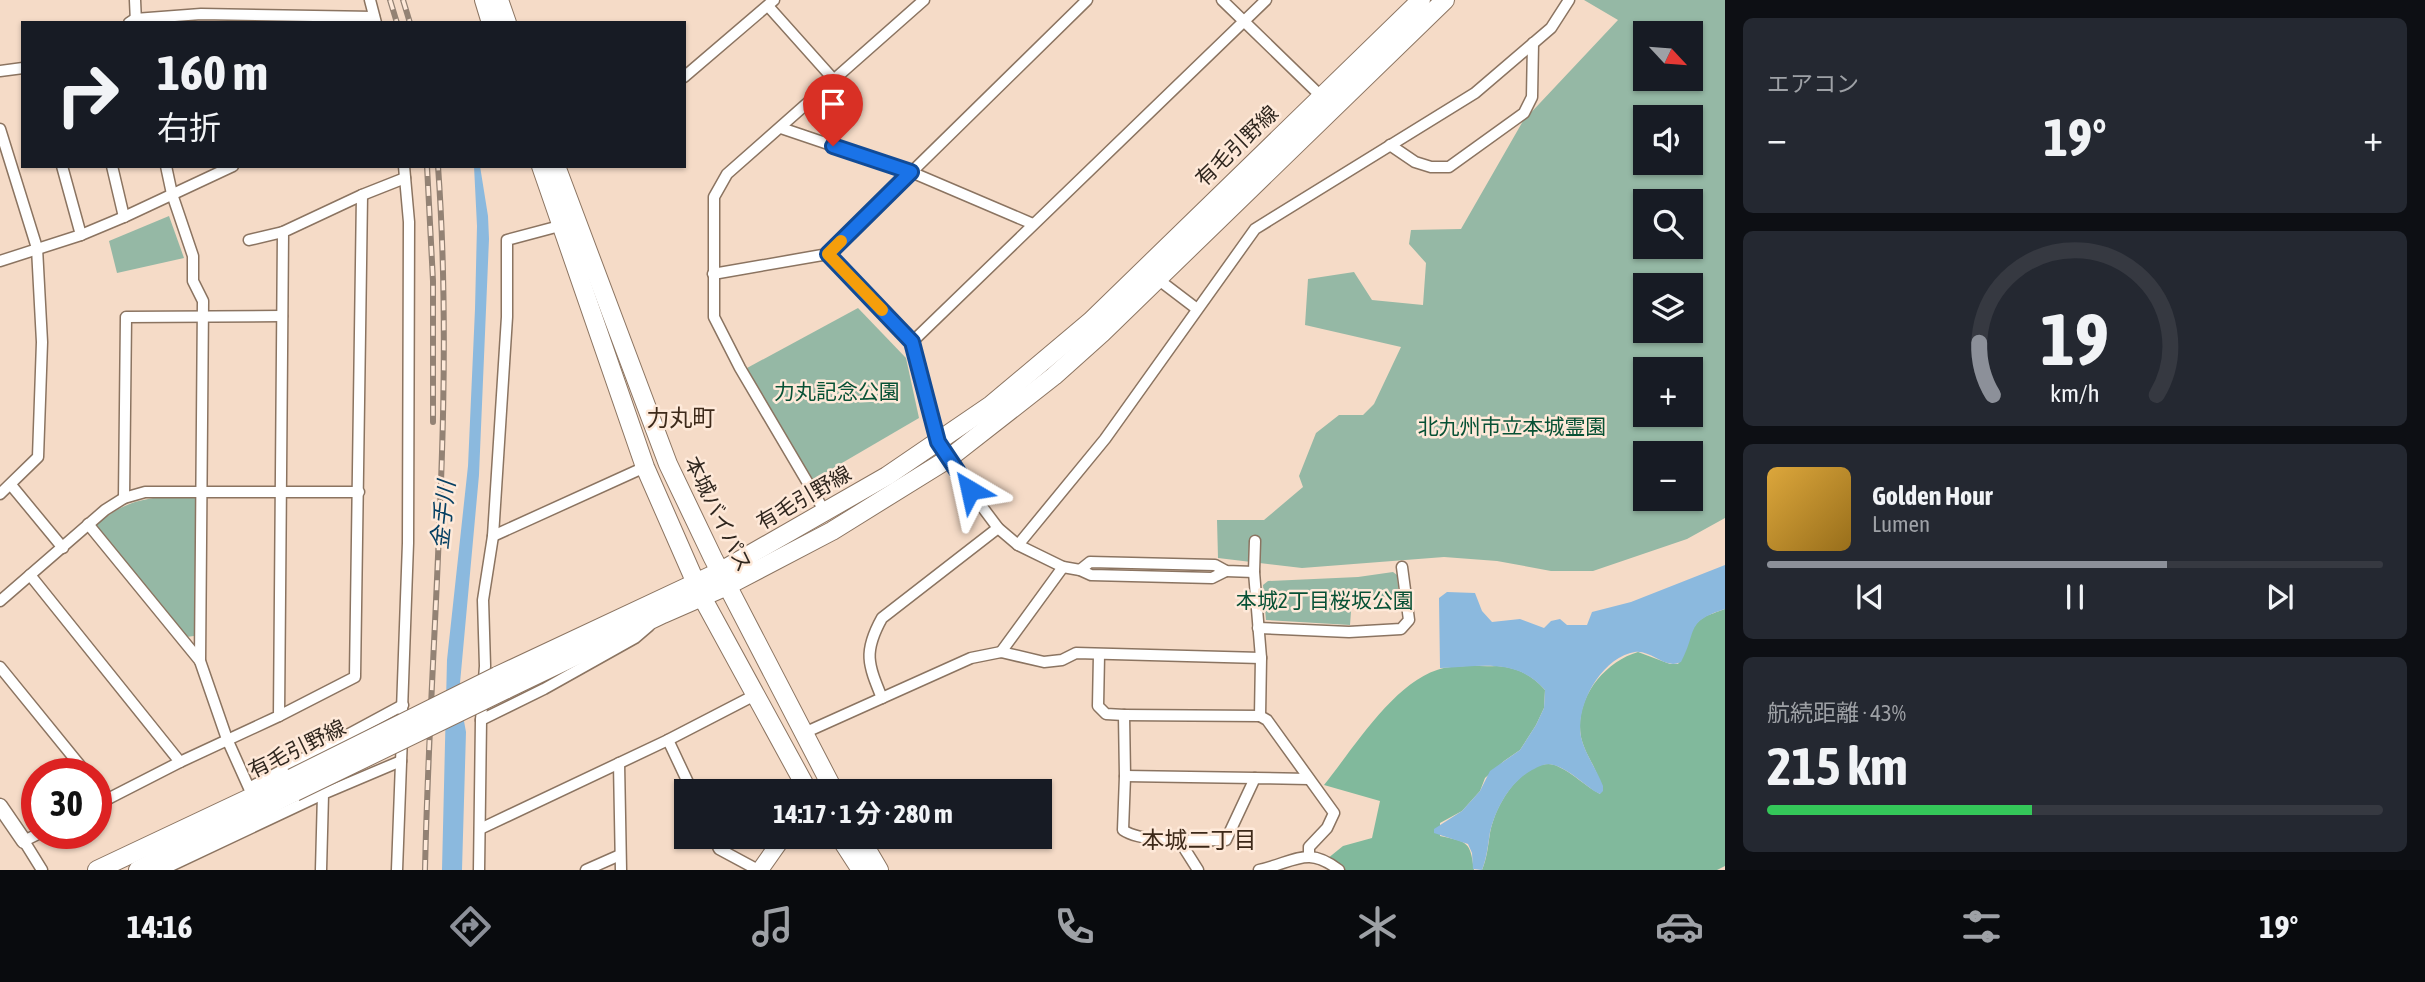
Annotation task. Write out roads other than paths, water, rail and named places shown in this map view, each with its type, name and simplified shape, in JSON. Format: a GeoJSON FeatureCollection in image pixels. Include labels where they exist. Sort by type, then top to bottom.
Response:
{"type":"FeatureCollection","features":[{"type":"Feature","properties":{"kind":"main road"},"geometry":{"type":"LineString","coordinates":[[484,0],[490,21]]}},
{"type":"Feature","properties":{"kind":"main road"},"geometry":{"type":"LineString","coordinates":[[499,0],[505,21]]}},
{"type":"Feature","properties":{"kind":"main road","name":"有毛引野線"},"geometry":{"type":"LineString","coordinates":[[1328,102],[1421,0]]}},
{"type":"Feature","properties":{"kind":"main road","name":"有毛引野線"},"geometry":{"type":"LineString","coordinates":[[138,870],[294,785],[501,683],[832,531],[948,459],[1054,376],[1151,274],[1328,102],[1445,0]]}},
{"type":"Feature","properties":{"kind":"main road","name":"本城バイパス"},"geometry":{"type":"LineString","coordinates":[[542,168],[668,464],[724,579],[829,779]]}},
{"type":"Feature","properties":{"kind":"main road","name":"本城バイパス"},"geometry":{"type":"LineString","coordinates":[[556,168],[568,224],[645,467],[699,590],[801,779]]}},
{"type":"Feature","properties":{"kind":"main road","name":"有毛引野線"},"geometry":{"type":"LineString","coordinates":[[724,579],[825,512],[887,476],[991,405],[1151,274]]}},
{"type":"Feature","properties":{"kind":"main road","name":"有毛引野線"},"geometry":{"type":"LineString","coordinates":[[501,683],[663,614],[699,590]]}},
{"type":"Feature","properties":{"kind":"main road","name":"有毛引野線"},"geometry":{"type":"LineString","coordinates":[[97,870],[251,792],[294,785]]}},
{"type":"Feature","properties":{"kind":"main road"},"geometry":{"type":"LineString","coordinates":[[759,870],[774,849]]}},
{"type":"Feature","properties":{"kind":"main road"},"geometry":{"type":"LineString","coordinates":[[847,849],[861,870]]}},
{"type":"Feature","properties":{"kind":"main road"},"geometry":{"type":"LineString","coordinates":[[867,849],[879,870]]}},
{"type":"Feature","properties":{"kind":"street"},"geometry":{"type":"LineString","coordinates":[[133,21],[135,0]]}},
{"type":"Feature","properties":{"kind":"street"},"geometry":{"type":"LineString","coordinates":[[150,21],[202,18],[375,20],[370,0]]}},
{"type":"Feature","properties":{"kind":"street"},"geometry":{"type":"LineString","coordinates":[[825,512],[740,368],[714,317],[714,197],[727,174],[924,0]]}},
{"type":"Feature","properties":{"kind":"street"},"geometry":{"type":"LineString","coordinates":[[713,274],[828,254],[1087,0]]}},
{"type":"Feature","properties":{"kind":"street"},"geometry":{"type":"LineString","coordinates":[[1222,0],[1328,102]]}},
{"type":"Feature","properties":{"kind":"street"},"geometry":{"type":"LineString","coordinates":[[912,342],[1266,0]]}},
{"type":"Feature","properties":{"kind":"street"},"geometry":{"type":"LineString","coordinates":[[1018,545],[1105,439],[1255,229],[1475,93],[1550,28],[1569,0]]}},
{"type":"Feature","properties":{"kind":"street"},"geometry":{"type":"LineString","coordinates":[[686,75],[771,3],[835,81]]}},
{"type":"Feature","properties":{"kind":"street"},"geometry":{"type":"LineString","coordinates":[[1390,145],[1415,162],[1431,167],[1449,167],[1524,113],[1532,97],[1534,43]]}},
{"type":"Feature","properties":{"kind":"street"},"geometry":{"type":"LineString","coordinates":[[0,71],[21,68]]}},
{"type":"Feature","properties":{"kind":"street"},"geometry":{"type":"LineString","coordinates":[[781,128],[911,172],[1033,225]]}},
{"type":"Feature","properties":{"kind":"street"},"geometry":{"type":"LineString","coordinates":[[0,129],[37,248],[42,342],[38,457],[0,494]]}},
{"type":"Feature","properties":{"kind":"street"},"geometry":{"type":"LineString","coordinates":[[63,168],[80,234]]}},
{"type":"Feature","properties":{"kind":"street"},"geometry":{"type":"LineString","coordinates":[[112,168],[124,217]]}},
{"type":"Feature","properties":{"kind":"street"},"geometry":{"type":"LineString","coordinates":[[166,168],[172,194],[193,256],[193,281],[203,301],[200,661],[227,739],[251,792],[402,705]]}},
{"type":"Feature","properties":{"kind":"street"},"geometry":{"type":"LineString","coordinates":[[0,261],[124,217],[229,168]]}},
{"type":"Feature","properties":{"kind":"street"},"geometry":{"type":"LineString","coordinates":[[248,240],[283,232],[405,172],[409,222],[408,515],[397,870]]}},
{"type":"Feature","properties":{"kind":"street"},"geometry":{"type":"LineString","coordinates":[[112,797],[355,677],[362,195]]}},
{"type":"Feature","properties":{"kind":"street"},"geometry":{"type":"LineString","coordinates":[[479,870],[481,720],[485,666],[483,600],[493,536],[507,317],[507,240],[568,224]]}},
{"type":"Feature","properties":{"kind":"street"},"geometry":{"type":"LineString","coordinates":[[279,716],[283,232]]}},
{"type":"Feature","properties":{"kind":"street"},"geometry":{"type":"LineString","coordinates":[[828,254],[912,342],[938,442],[998,528],[1018,545],[1063,568],[1080,570],[1090,562],[1215,565],[1226,570],[1254,572]]}},
{"type":"Feature","properties":{"kind":"street"},"geometry":{"type":"LineString","coordinates":[[1151,274],[1197,309]]}},
{"type":"Feature","properties":{"kind":"street"},"geometry":{"type":"LineString","coordinates":[[124,498],[126,317],[282,316]]}},
{"type":"Feature","properties":{"kind":"street"},"geometry":{"type":"LineString","coordinates":[[493,536],[645,467]]}},
{"type":"Feature","properties":{"kind":"street"},"geometry":{"type":"LineString","coordinates":[[11,485],[63,548]]}},
{"type":"Feature","properties":{"kind":"street"},"geometry":{"type":"LineString","coordinates":[[0,601],[88,524],[124,498],[145,492],[359,492]]}},
{"type":"Feature","properties":{"kind":"street"},"geometry":{"type":"LineString","coordinates":[[88,524],[200,661]]}},
{"type":"Feature","properties":{"kind":"street"},"geometry":{"type":"LineString","coordinates":[[882,698],[869,668],[868,650],[882,618],[998,528]]}},
{"type":"Feature","properties":{"kind":"street"},"geometry":{"type":"LineString","coordinates":[[1255,541],[1254,572],[1261,658],[1260,716]]}},
{"type":"Feature","properties":{"kind":"street"},"geometry":{"type":"LineString","coordinates":[[1258,628],[1349,632],[1401,629],[1409,620],[1402,567]]}},
{"type":"Feature","properties":{"kind":"street"},"geometry":{"type":"LineString","coordinates":[[1001,652],[1063,568]]}},
{"type":"Feature","properties":{"kind":"street"},"geometry":{"type":"LineString","coordinates":[[30,575],[180,762]]}},
{"type":"Feature","properties":{"kind":"street"},"geometry":{"type":"LineString","coordinates":[[481,720],[544,689],[635,638],[663,614]]}},
{"type":"Feature","properties":{"kind":"street"},"geometry":{"type":"LineString","coordinates":[[804,733],[971,658],[1001,652],[1044,662],[1062,660],[1076,653],[1261,658]]}},
{"type":"Feature","properties":{"kind":"street"},"geometry":{"type":"LineString","coordinates":[[1099,655],[1098,706],[1106,715],[1260,716],[1267,720],[1334,813],[1327,828],[1309,847],[1309,856]]}},
{"type":"Feature","properties":{"kind":"street"},"geometry":{"type":"LineString","coordinates":[[0,667],[74,758]]}},
{"type":"Feature","properties":{"kind":"street"},"geometry":{"type":"LineString","coordinates":[[480,829],[668,740],[755,695]]}},
{"type":"Feature","properties":{"kind":"street"},"geometry":{"type":"LineString","coordinates":[[1124,715],[1123,830],[1131,836],[1226,840],[1255,778]]}},
{"type":"Feature","properties":{"kind":"street"},"geometry":{"type":"LineString","coordinates":[[668,740],[686,779]]}},
{"type":"Feature","properties":{"kind":"street"},"geometry":{"type":"LineString","coordinates":[[162,870],[323,794],[401,761]]}},
{"type":"Feature","properties":{"kind":"street"},"geometry":{"type":"LineString","coordinates":[[619,763],[621,870]]}},
{"type":"Feature","properties":{"kind":"street"},"geometry":{"type":"LineString","coordinates":[[1125,776],[1309,779]]}},
{"type":"Feature","properties":{"kind":"street"},"geometry":{"type":"LineString","coordinates":[[321,870],[323,794]]}},
{"type":"Feature","properties":{"kind":"street"},"geometry":{"type":"LineString","coordinates":[[0,806],[21,837]]}},
{"type":"Feature","properties":{"kind":"street"},"geometry":{"type":"LineString","coordinates":[[1179,840],[1198,870]]}},
{"type":"Feature","properties":{"kind":"street"},"geometry":{"type":"LineString","coordinates":[[29,849],[42,870]]}},
{"type":"Feature","properties":{"kind":"street"},"geometry":{"type":"LineString","coordinates":[[719,849],[759,870]]}},
{"type":"Feature","properties":{"kind":"street"},"geometry":{"type":"LineString","coordinates":[[586,870],[620,855]]}},
{"type":"Feature","properties":{"kind":"street"},"geometry":{"type":"LineString","coordinates":[[1259,870],[1309,856],[1324,858],[1339,870]]}},
{"type":"Feature","properties":{"kind":"water"},"geometry":{"type":"Polygon","coordinates":[[[474,168],[480,168],[489,239],[479,475],[459,694],[466,732],[462,870],[442,870],[447,660],[468,466],[477,226],[474,168]]]}},
{"type":"Feature","properties":{"kind":"water"},"geometry":{"type":"Polygon","coordinates":[[[1725,565],[1725,609],[1703,618],[1698,623],[1681,662],[1669,664],[1647,654],[1635,652],[1612,663],[1593,684],[1582,711],[1580,724],[1585,750],[1603,786],[1600,794],[1572,774],[1550,764],[1524,775],[1511,789],[1496,814],[1482,870],[1473,869],[1472,853],[1468,844],[1434,833],[1434,829],[1462,811],[1480,791],[1490,771],[1520,750],[1544,708],[1545,690],[1534,680],[1510,668],[1440,668],[1439,598],[1447,592],[1475,593],[1482,611],[1492,622],[1520,619],[1544,628],[1551,621],[1560,619],[1567,625],[1587,625],[1592,612],[1631,602],[1725,565]]]}},
{"type":"Feature","properties":{"kind":"railway"},"geometry":{"type":"LineString","coordinates":[[390,0],[396,21]]}},
{"type":"Feature","properties":{"kind":"railway"},"geometry":{"type":"LineString","coordinates":[[403,0],[409,21]]}},
{"type":"Feature","properties":{"kind":"railway"},"geometry":{"type":"LineString","coordinates":[[427,168],[433,281],[433,422]]}},
{"type":"Feature","properties":{"kind":"railway"},"geometry":{"type":"LineString","coordinates":[[425,870],[443,430],[443,254],[438,168]]}},
{"type":"Feature","properties":{"kind":"district","name":"力丸町"},"geometry":{"type":"Point","coordinates":[681,418]}},
{"type":"Feature","properties":{"kind":"district","name":"本城二丁目"},"geometry":{"type":"Point","coordinates":[1199,840]}},
{"type":"Feature","properties":{"kind":"park label","name":"力丸記念公園"},"geometry":{"type":"Point","coordinates":[837,392]}},
{"type":"Feature","properties":{"kind":"park label","name":"北九州市立本城霊園"},"geometry":{"type":"Point","coordinates":[1512,427]}},
{"type":"Feature","properties":{"kind":"park label","name":"本城2丁目桜坂公園"},"geometry":{"type":"Point","coordinates":[1325,601]}},
{"type":"Feature","properties":{"kind":"water label","name":"金手川"},"geometry":{"type":"Point","coordinates":[443,515]}}]}
